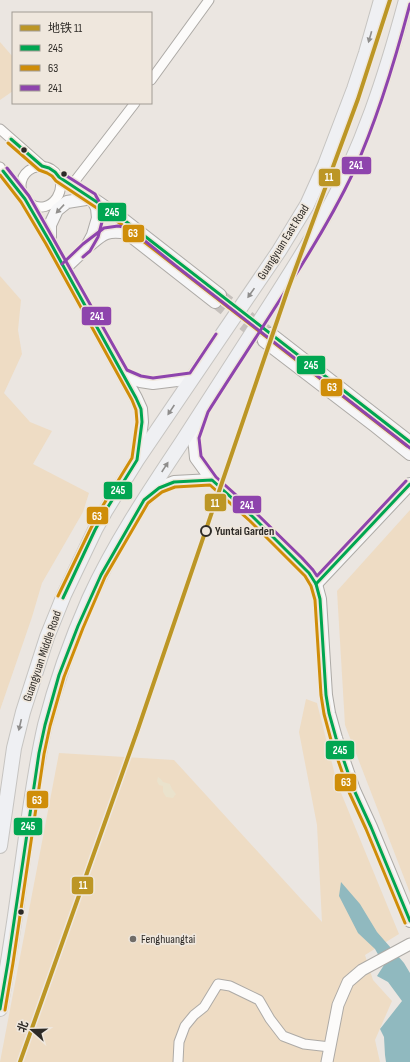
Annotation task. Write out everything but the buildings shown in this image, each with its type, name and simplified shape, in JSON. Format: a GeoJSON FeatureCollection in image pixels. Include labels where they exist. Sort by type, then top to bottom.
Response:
{"type":"FeatureCollection","features":[{"type":"Feature","properties":{"kind":"main road","name":"Guangyuan East Road"},"geometry":{"type":"LineString","coordinates":[[137,460],[279,251],[294,228],[310,198],[325,165],[354,89],[381,0]]}},
{"type":"Feature","properties":{"kind":"main road","name":"Guangyuan East Road"},"geometry":{"type":"LineString","coordinates":[[144,500],[300,259],[341,185],[375,104],[406,0]]}},
{"type":"Feature","properties":{"kind":"main road"},"geometry":{"type":"LineString","coordinates":[[86,248],[93,236],[98,218],[97,208],[92,198]]}},
{"type":"Feature","properties":{"kind":"main road"},"geometry":{"type":"LineString","coordinates":[[65,268],[106,232],[118,231],[127,233],[173,270],[217,298],[124,220],[92,198],[67,202],[57,210],[50,225],[50,242],[141,409],[142,422],[137,460]]}},
{"type":"Feature","properties":{"kind":"main road"},"geometry":{"type":"LineString","coordinates":[[410,442],[267,337],[410,454]]}},
{"type":"Feature","properties":{"kind":"main road"},"geometry":{"type":"LineString","coordinates":[[123,374],[140,381],[153,383],[193,378]]}},
{"type":"Feature","properties":{"kind":"main road"},"geometry":{"type":"LineString","coordinates":[[202,410],[194,437],[196,458],[212,480],[299,562],[316,584],[320,599],[326,695],[329,713],[354,790],[410,921]]}},
{"type":"Feature","properties":{"kind":"main road","name":"Guangyuan Middle Road"},"geometry":{"type":"LineString","coordinates":[[0,846],[14,748],[23,712],[47,637],[64,595],[95,530],[137,460]]}},
{"type":"Feature","properties":{"kind":"main road"},"geometry":{"type":"LineString","coordinates":[[144,500],[159,488],[174,482],[212,480]]}},
{"type":"Feature","properties":{"kind":"main road"},"geometry":{"type":"LineString","coordinates":[[316,584],[410,484]]}},
{"type":"Feature","properties":{"kind":"main road","name":"Guangyuan Middle Road"},"geometry":{"type":"LineString","coordinates":[[0,1010],[38,760],[52,698],[68,651],[101,575],[144,500]]}},
{"type":"Feature","properties":{"kind":"street"},"geometry":{"type":"LineString","coordinates":[[152,79],[209,0]]}},
{"type":"Feature","properties":{"kind":"street"},"geometry":{"type":"LineString","coordinates":[[71,186],[133,104]]}},
{"type":"Feature","properties":{"kind":"street"},"geometry":{"type":"LineString","coordinates":[[0,129],[42,166]]}},
{"type":"Feature","properties":{"kind":"street"},"geometry":{"type":"LineString","coordinates":[[50,242],[22,194],[20,188],[24,175],[35,167],[42,166],[49,168],[71,186],[92,198]]}},
{"type":"Feature","properties":{"kind":"street"},"geometry":{"type":"LineString","coordinates":[[0,167],[25,199],[31,204],[41,207],[53,203],[58,198],[61,184],[59,177]]}},
{"type":"Feature","properties":{"kind":"street"},"geometry":{"type":"LineString","coordinates":[[327,1062],[338,1005],[348,982],[362,970],[410,944]]}},
{"type":"Feature","properties":{"kind":"street"},"geometry":{"type":"LineString","coordinates":[[178,1062],[179,1042],[185,1026],[194,1015],[204,1007],[218,984],[230,986],[259,1000],[282,1036],[304,1044],[330,1047]]}},
{"type":"Feature","properties":{"kind":"shaded area"},"geometry":{"type":"Polygon","coordinates":[[[0,42],[12,56],[12,92],[0,100],[0,42]]]}},
{"type":"Feature","properties":{"kind":"shaded area"},"geometry":{"type":"Polygon","coordinates":[[[0,276],[21,300],[18,330],[22,354],[4,393],[30,422],[52,431],[33,464],[89,493],[83,512],[42,583],[0,710],[0,276]]]}},
{"type":"Feature","properties":{"kind":"shaded area"},"geometry":{"type":"Polygon","coordinates":[[[410,510],[410,893],[345,725],[337,591],[410,510]]]}},
{"type":"Feature","properties":{"kind":"shaded area"},"geometry":{"type":"Polygon","coordinates":[[[306,699],[317,703],[337,783],[399,934],[365,955],[373,980],[392,1001],[375,1040],[380,1062],[0,1062],[59,753],[174,760],[322,922],[317,825],[299,732],[306,699]]]}},
{"type":"Feature","properties":{"kind":"sand"},"geometry":{"type":"Polygon","coordinates":[[[158,777],[163,782],[170,784],[176,794],[173,798],[166,797],[163,792],[163,786],[159,785],[157,781],[158,777]]]}},
{"type":"Feature","properties":{"kind":"water"},"geometry":{"type":"Polygon","coordinates":[[[341,882],[360,904],[377,932],[404,963],[410,973],[410,1062],[386,1062],[384,1037],[380,1029],[402,1001],[388,982],[377,976],[384,965],[375,949],[358,933],[339,896],[341,882]]]}},
{"type":"Feature","properties":{"kind":"tunnel"},"geometry":{"type":"LineString","coordinates":[[220,295],[271,334]]}},
{"type":"Feature","properties":{"kind":"tunnel"},"geometry":{"type":"LineString","coordinates":[[215,302],[264,341]]}},
{"type":"Feature","properties":{"kind":"metro line","name":"11"},"geometry":{"type":"LineString","coordinates":[[20,1062],[138,729],[288,289],[358,99],[390,0]]}},
{"type":"Feature","properties":{"kind":"transit line","name":"241"},"geometry":{"type":"LineString","coordinates":[[406,481],[317,576],[302,558],[256,513],[216,477],[201,456],[199,438],[208,412],[308,255],[354,171],[371,131],[410,4]]}},
{"type":"Feature","properties":{"kind":"transit line","name":"245"},"geometry":{"type":"LineString","coordinates":[[11,139],[42,166],[49,168],[59,177],[124,220],[410,442]]}},
{"type":"Feature","properties":{"kind":"transit line","name":"63"},"geometry":{"type":"LineString","coordinates":[[8,143],[39,170],[52,176],[56,181],[121,224],[407,446]]}},
{"type":"Feature","properties":{"kind":"transit line","name":"241"},"geometry":{"type":"LineString","coordinates":[[7,168],[29,196],[127,370],[141,376],[153,378],[190,373],[216,334]]}},
{"type":"Feature","properties":{"kind":"transit line","name":"245"},"geometry":{"type":"LineString","coordinates":[[3,171],[25,199],[50,242],[141,409],[142,422],[137,460],[95,530],[63,598]]}},
{"type":"Feature","properties":{"kind":"transit line","name":"241"},"geometry":{"type":"LineString","coordinates":[[62,173],[95,194],[102,207],[103,218],[98,237],[90,251],[83,257]]}},
{"type":"Feature","properties":{"kind":"transit line","name":"63"},"geometry":{"type":"LineString","coordinates":[[0,175],[21,202],[46,244],[132,400],[136,410],[137,422],[132,458],[102,507],[58,596]]}},
{"type":"Feature","properties":{"kind":"transit line","name":"241"},"geometry":{"type":"LineString","coordinates":[[62,264],[83,244],[104,228],[118,226],[129,228],[410,448]]}},
{"type":"Feature","properties":{"kind":"transit line","name":"245"},"geometry":{"type":"LineString","coordinates":[[0,1009],[39,753],[59,675],[78,626],[101,575],[144,500],[159,488],[174,482],[212,480],[253,517],[309,573],[316,584],[320,599],[326,695],[329,713],[354,790],[410,921]]}},
{"type":"Feature","properties":{"kind":"transit line","name":"245"},"geometry":{"type":"LineString","coordinates":[[316,584],[410,484]]}},
{"type":"Feature","properties":{"kind":"transit line","name":"63"},"geometry":{"type":"LineString","coordinates":[[5,1010],[44,754],[50,726],[64,677],[105,577],[148,503],[162,492],[175,487],[210,485],[250,521],[305,576],[311,586],[315,600],[321,695],[331,740],[349,792],[405,923]]}},
{"type":"Feature","properties":{"kind":"place","name":"Yuntai Garden"},"geometry":{"type":"Point","coordinates":[206,531]}},
{"type":"Feature","properties":{"kind":"place","name":"Fenghuangtai"},"geometry":{"type":"Point","coordinates":[133,939]}}]}
